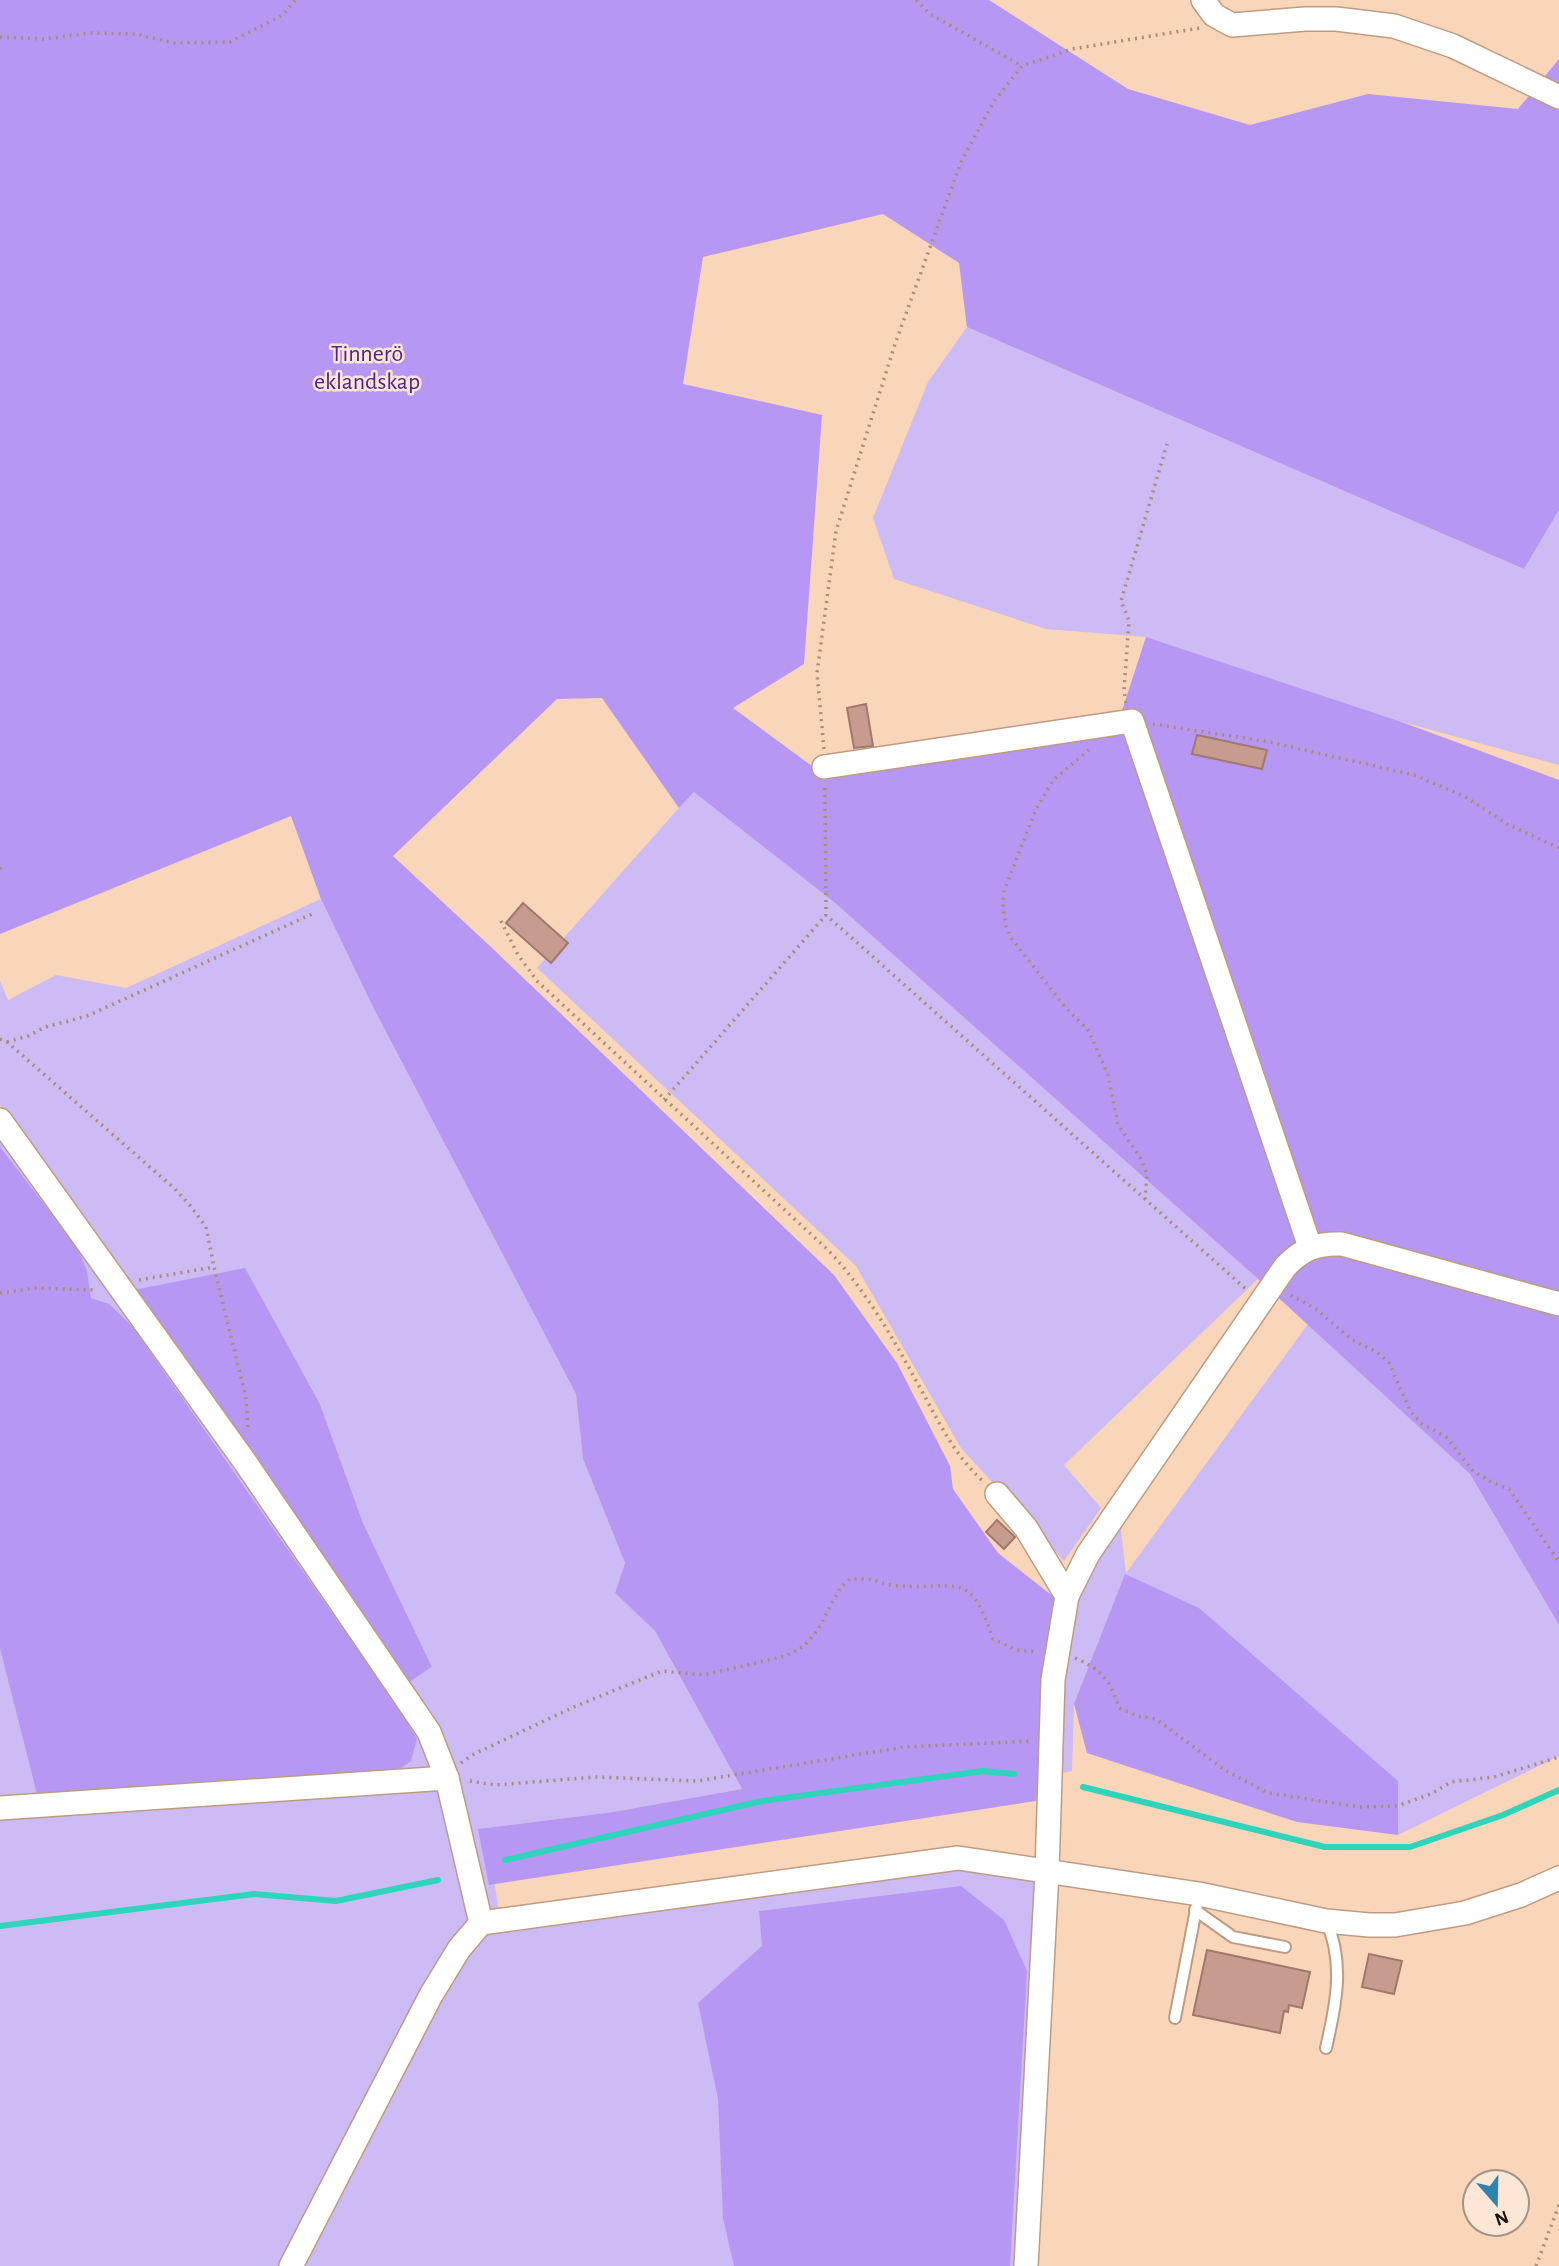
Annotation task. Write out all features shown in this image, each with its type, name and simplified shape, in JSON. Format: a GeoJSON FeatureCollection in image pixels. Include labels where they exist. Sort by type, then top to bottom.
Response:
{"type":"FeatureCollection","features":[{"type":"Feature","properties":{"kind":"street"},"geometry":{"type":"LineString","coordinates":[[1203,0],[1214,15],[1232,25],[1336,19],[1394,26],[1453,46],[1559,97]]}},
{"type":"Feature","properties":{"kind":"street"},"geometry":{"type":"LineString","coordinates":[[824,767],[1132,721],[1310,1247]]}},
{"type":"Feature","properties":{"kind":"street"},"geometry":{"type":"LineString","coordinates":[[0,1120],[245,1462],[429,1732],[446,1776],[481,1923]]}},
{"type":"Feature","properties":{"kind":"street"},"geometry":{"type":"LineString","coordinates":[[1026,2266],[1047,1872],[1049,1741],[1056,1655],[1067,1596],[1088,1554],[1265,1294],[1296,1255],[1310,1247],[1342,1244],[1559,1304]]}},
{"type":"Feature","properties":{"kind":"street"},"geometry":{"type":"LineString","coordinates":[[997,1494],[1026,1528],[1067,1596]]}},
{"type":"Feature","properties":{"kind":"street"},"geometry":{"type":"LineString","coordinates":[[0,1808],[446,1776]]}},
{"type":"Feature","properties":{"kind":"street"},"geometry":{"type":"LineString","coordinates":[[291,2266],[431,1995],[459,1949],[481,1923],[958,1858],[1047,1872],[1197,1902],[1326,1921],[1395,1925],[1493,1905],[1559,1878]]}},
{"type":"Feature","properties":{"kind":"lane"},"geometry":{"type":"LineString","coordinates":[[1197,1902],[1233,1937],[1285,1947]]}},
{"type":"Feature","properties":{"kind":"lane"},"geometry":{"type":"LineString","coordinates":[[1175,2018],[1197,1902]]}},
{"type":"Feature","properties":{"kind":"lane"},"geometry":{"type":"LineString","coordinates":[[1326,1921],[1334,1941],[1338,1975],[1337,2003],[1326,2048]]}},
{"type":"Feature","properties":{"kind":"path"},"geometry":{"type":"LineString","coordinates":[[0,37],[44,39],[89,33],[136,34],[174,43],[230,42],[283,15],[295,0]]}},
{"type":"Feature","properties":{"kind":"path"},"geometry":{"type":"LineString","coordinates":[[916,0],[930,13],[1022,66]]}},
{"type":"Feature","properties":{"kind":"path"},"geometry":{"type":"LineString","coordinates":[[664,1100],[826,915],[824,767],[817,673],[836,531],[895,344],[961,162],[993,103],[1022,66],[1072,49],[1191,30],[1222,21]]}},
{"type":"Feature","properties":{"kind":"path"},"geometry":{"type":"LineString","coordinates":[[1167,444],[1121,601],[1129,621],[1124,690],[1132,721],[1270,742],[1414,775],[1464,796],[1507,824],[1559,848]]}},
{"type":"Feature","properties":{"kind":"path"},"geometry":{"type":"LineString","coordinates":[[1093,746],[1054,779],[1036,809],[1003,891],[1003,908],[1006,926],[1012,939],[1065,1007],[1090,1031],[1108,1075],[1118,1125],[1140,1157],[1147,1174],[1146,1199]]}},
{"type":"Feature","properties":{"kind":"path"},"geometry":{"type":"LineString","coordinates":[[6,1042],[28,1036],[45,1027],[87,1016],[312,914]]}},
{"type":"Feature","properties":{"kind":"path"},"geometry":{"type":"LineString","coordinates":[[826,915],[1146,1199],[1265,1294],[1316,1310],[1352,1340],[1377,1352],[1389,1363],[1411,1412],[1422,1424],[1446,1437],[1473,1471],[1509,1489],[1559,1562]]}},
{"type":"Feature","properties":{"kind":"path"},"geometry":{"type":"LineString","coordinates":[[502,921],[518,955],[538,982],[827,1249],[849,1273],[883,1322],[961,1458],[997,1494]]}},
{"type":"Feature","properties":{"kind":"path"},"geometry":{"type":"LineString","coordinates":[[0,1039],[175,1189],[206,1227],[246,1398],[248,1441],[245,1462]]}},
{"type":"Feature","properties":{"kind":"path"},"geometry":{"type":"LineString","coordinates":[[0,1293],[37,1288],[120,1288],[214,1267]]}},
{"type":"Feature","properties":{"kind":"path"},"geometry":{"type":"LineString","coordinates":[[446,1776],[474,1754],[640,1678],[662,1671],[703,1675],[786,1656],[804,1646],[818,1630],[840,1588],[850,1579],[872,1580],[895,1586],[944,1584],[959,1587],[971,1594],[984,1610],[993,1639],[1017,1650],[1077,1658],[1105,1677],[1119,1708],[1138,1716],[1156,1719],[1226,1771],[1268,1793],[1360,1807],[1397,1805],[1431,1794],[1451,1782],[1494,1777],[1559,1757]]}},
{"type":"Feature","properties":{"kind":"path"},"geometry":{"type":"LineString","coordinates":[[446,1776],[495,1785],[596,1777],[696,1781],[904,1747],[1049,1741]]}},
{"type":"Feature","properties":{"kind":"path"},"geometry":{"type":"LineString","coordinates":[[1536,2266],[1559,2205]]}},
{"type":"Feature","properties":{"kind":"shaded area"},"geometry":{"type":"Polygon","coordinates":[[[967,327],[1524,569],[1559,510],[1559,765],[1399,721],[1146,637],[1046,629],[894,579],[873,518],[928,382],[967,327]]]}},
{"type":"Feature","properties":{"kind":"shaded area"},"geometry":{"type":"Polygon","coordinates":[[[694,791],[834,902],[1258,1279],[1064,1465],[1101,1508],[1064,1561],[961,1448],[856,1266],[537,968],[694,791]]]}},
{"type":"Feature","properties":{"kind":"shaded area"},"geometry":{"type":"Polygon","coordinates":[[[321,899],[373,1007],[576,1394],[583,1459],[625,1563],[615,1593],[655,1631],[742,1789],[613,1812],[486,1828],[499,1912],[896,1862],[1047,1873],[1028,2266],[0,2266],[0,1122],[99,1242],[0,1105],[0,981],[8,1000],[56,975],[126,988],[321,899]],[[282,1336],[423,1673],[432,1667],[363,1523],[320,1404],[282,1336]]]}},
{"type":"Feature","properties":{"kind":"shaded area"},"geometry":{"type":"Polygon","coordinates":[[[1308,1324],[1470,1474],[1559,1625],[1559,1756],[1398,1835],[1398,1781],[1074,1704],[1072,1771],[1058,1774],[1067,1644],[1084,1584],[1120,1523],[1126,1573],[1308,1324]]]}},
{"type":"Feature","properties":{"kind":"green space","name":"Tinnerö eklandskap"},"geometry":{"type":"Polygon","coordinates":[[[0,0],[989,0],[1128,89],[1250,125],[1368,94],[1518,109],[1559,59],[1559,510],[1524,569],[967,327],[959,263],[883,214],[703,257],[683,384],[822,415],[804,664],[733,708],[820,772],[1117,726],[1146,637],[1399,721],[1559,780],[1559,1625],[1470,1474],[1258,1279],[834,902],[694,792],[679,808],[602,698],[557,699],[393,856],[834,1275],[897,1363],[950,1466],[953,1489],[998,1553],[1054,1597],[1036,1801],[489,1885],[478,1829],[613,1812],[742,1789],[655,1631],[615,1593],[625,1563],[583,1459],[576,1394],[373,1007],[321,899],[291,816],[0,934],[0,0]]]}},
{"type":"Feature","properties":{"kind":"green space"},"geometry":{"type":"Polygon","coordinates":[[[0,1147],[77,1247],[87,1271],[91,1298],[109,1304],[132,1326],[403,1715],[417,1739],[411,1761],[400,1769],[38,1798],[0,1648],[0,1147]]]}},
{"type":"Feature","properties":{"kind":"green space"},"geometry":{"type":"Polygon","coordinates":[[[245,1268],[320,1404],[363,1523],[432,1667],[409,1682],[134,1290],[245,1268]]]}},
{"type":"Feature","properties":{"kind":"green space"},"geometry":{"type":"Polygon","coordinates":[[[1125,1574],[1199,1608],[1398,1781],[1398,1835],[1297,1822],[1087,1753],[1074,1704],[1125,1574]]]}},
{"type":"Feature","properties":{"kind":"green space"},"geometry":{"type":"Polygon","coordinates":[[[961,1886],[1004,1920],[1027,1971],[1010,2266],[734,2266],[723,2218],[718,2099],[698,2003],[762,1946],[759,1911],[961,1886]]]}},
{"type":"Feature","properties":{"kind":"building"},"geometry":{"type":"Polygon","coordinates":[[[866,704],[873,746],[854,748],[847,708],[866,704]]]}},
{"type":"Feature","properties":{"kind":"building"},"geometry":{"type":"Polygon","coordinates":[[[1197,735],[1267,750],[1262,769],[1192,754],[1197,735]]]}},
{"type":"Feature","properties":{"kind":"building"},"geometry":{"type":"Polygon","coordinates":[[[523,903],[568,943],[551,963],[506,923],[523,903]]]}},
{"type":"Feature","properties":{"kind":"building"},"geometry":{"type":"Polygon","coordinates":[[[997,1520],[1015,1537],[1004,1549],[986,1532],[997,1520]]]}},
{"type":"Feature","properties":{"kind":"building"},"geometry":{"type":"Polygon","coordinates":[[[1207,1950],[1310,1972],[1302,2008],[1289,2005],[1288,2012],[1284,2011],[1280,2033],[1193,2015],[1207,1950]]]}},
{"type":"Feature","properties":{"kind":"building"},"geometry":{"type":"Polygon","coordinates":[[[1369,1954],[1402,1961],[1394,1994],[1362,1987],[1369,1954]]]}},
{"type":"Feature","properties":{"kind":"waterway"},"geometry":{"type":"LineString","coordinates":[[505,1860],[762,1801],[983,1771],[1014,1774]]}},
{"type":"Feature","properties":{"kind":"waterway"},"geometry":{"type":"LineString","coordinates":[[1083,1787],[1325,1847],[1410,1847],[1503,1815],[1559,1790]]}},
{"type":"Feature","properties":{"kind":"waterway"},"geometry":{"type":"LineString","coordinates":[[0,1926],[254,1894],[336,1901],[438,1880]]}}]}
